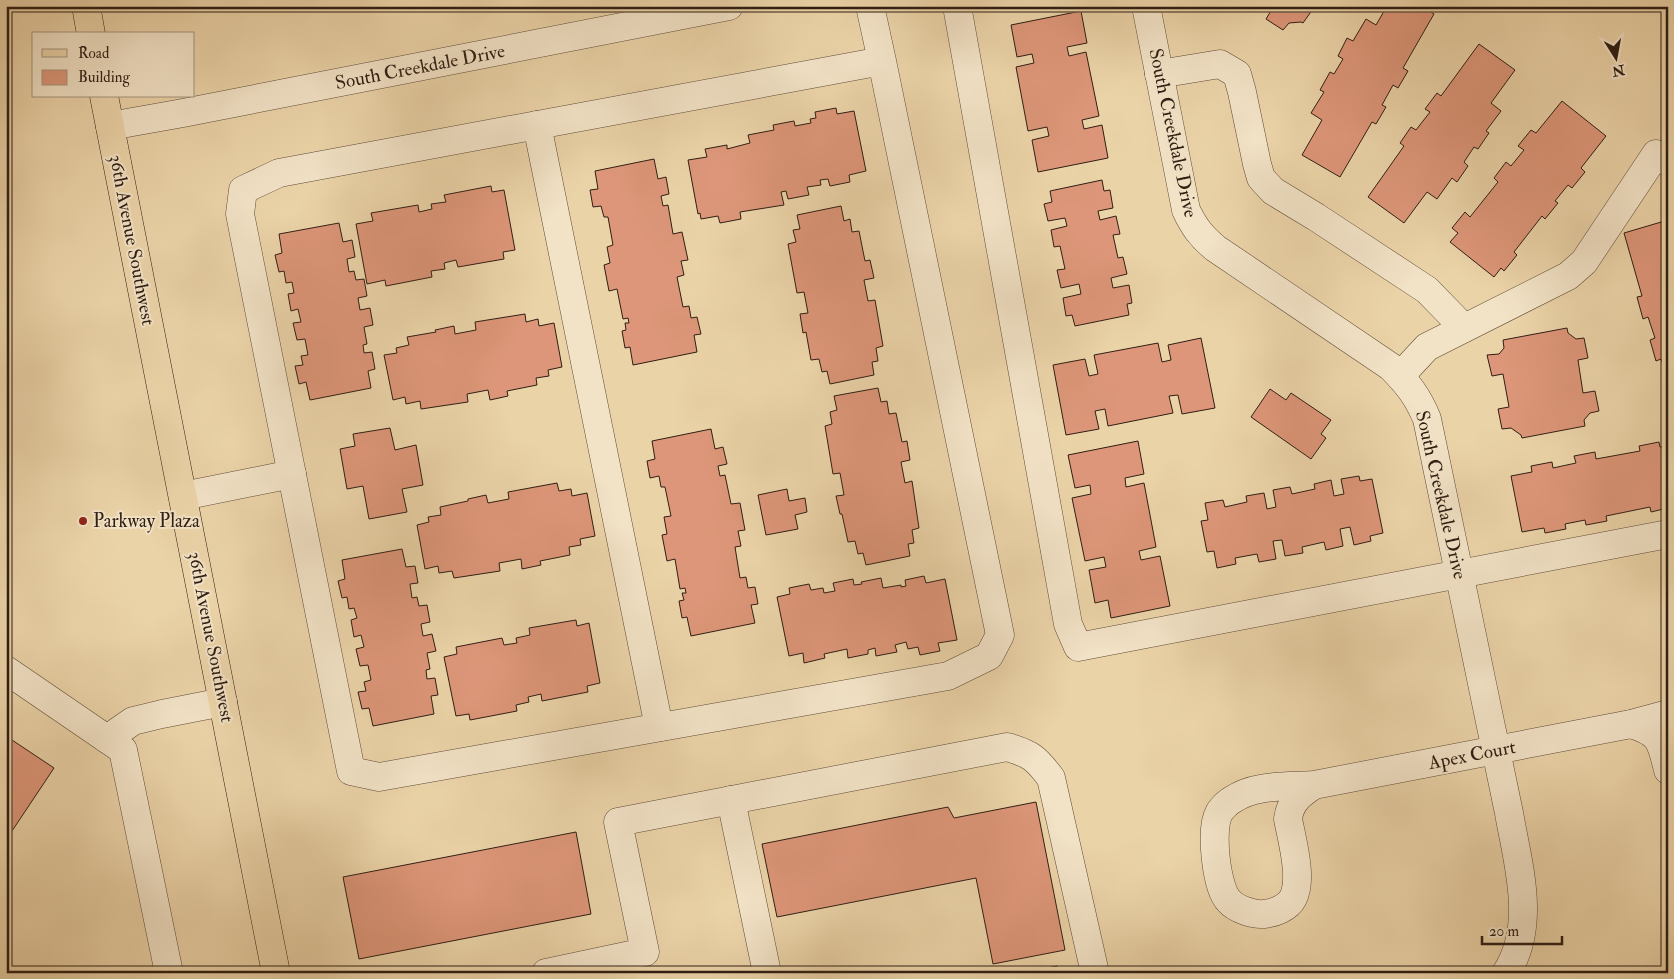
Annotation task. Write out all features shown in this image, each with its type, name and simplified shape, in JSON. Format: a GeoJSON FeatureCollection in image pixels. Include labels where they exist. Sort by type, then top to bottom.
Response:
{"type":"FeatureCollection","features":[{"type":"Feature","properties":{"kind":"main road"},"geometry":{"type":"LineString","coordinates":[[86,6],[91,32]]}},
{"type":"Feature","properties":{"kind":"main road","name":"36th Avenue Southwest"},"geometry":{"type":"LineString","coordinates":[[104,98],[276,973]]}},
{"type":"Feature","properties":{"kind":"street","name":"South Creekdale Drive"},"geometry":{"type":"LineString","coordinates":[[110,126],[202,110],[729,6]]}},
{"type":"Feature","properties":{"kind":"street"},"geometry":{"type":"LineString","coordinates":[[870,6],[882,61],[1000,635],[989,656],[948,676],[379,777],[351,771],[240,214],[243,190],[279,173],[882,61]]}},
{"type":"Feature","properties":{"kind":"street"},"geometry":{"type":"LineString","coordinates":[[957,6],[1068,624],[1078,647],[1668,534]]}},
{"type":"Feature","properties":{"kind":"street","name":"South Creekdale Drive"},"geometry":{"type":"LineString","coordinates":[[1146,6],[1186,210],[1193,225],[1216,248],[1391,367],[1420,400],[1427,419],[1460,574],[1509,813],[1522,888],[1524,916],[1517,951],[1506,973]]}},
{"type":"Feature","properties":{"kind":"street"},"geometry":{"type":"LineString","coordinates":[[1159,74],[1220,64],[1237,74],[1261,178],[1273,192],[1316,217],[1427,290],[1464,328]]}},
{"type":"Feature","properties":{"kind":"street"},"geometry":{"type":"LineString","coordinates":[[537,125],[659,727]]}},
{"type":"Feature","properties":{"kind":"street"},"geometry":{"type":"LineString","coordinates":[[1400,376],[1427,347],[1568,276],[1584,262],[1656,154],[1668,162]]}},
{"type":"Feature","properties":{"kind":"street"},"geometry":{"type":"LineString","coordinates":[[183,496],[292,474]]}},
{"type":"Feature","properties":{"kind":"street"},"geometry":{"type":"LineString","coordinates":[[6,670],[123,750],[169,973]]}},
{"type":"Feature","properties":{"kind":"street"},"geometry":{"type":"LineString","coordinates":[[107,739],[134,722],[162,714],[224,702]]}},
{"type":"Feature","properties":{"kind":"street","name":"Apex Court"},"geometry":{"type":"LineString","coordinates":[[1314,785],[1295,799],[1289,811],[1288,819],[1296,872],[1296,888],[1292,900],[1282,909],[1259,915],[1239,908],[1228,901],[1219,879],[1214,830],[1219,812],[1232,800],[1248,792],[1270,788],[1314,785],[1631,724],[1668,714]]}},
{"type":"Feature","properties":{"kind":"street"},"geometry":{"type":"LineString","coordinates":[[1631,724],[1646,728],[1655,735],[1662,747],[1668,770]]}},
{"type":"Feature","properties":{"kind":"street"},"geometry":{"type":"LineString","coordinates":[[546,973],[648,962],[618,822],[1007,747],[1027,753],[1051,778],[1095,973]]}},
{"type":"Feature","properties":{"kind":"street"},"geometry":{"type":"LineString","coordinates":[[731,800],[767,973]]}},
{"type":"Feature","properties":{"kind":"building"},"geometry":{"type":"Polygon","coordinates":[[[1268,6],[1315,6],[1303,23],[1289,23],[1283,30],[1266,19],[1272,9],[1268,6]]]}},
{"type":"Feature","properties":{"kind":"building"},"geometry":{"type":"Polygon","coordinates":[[[1387,6],[1421,6],[1434,14],[1403,68],[1408,71],[1398,88],[1393,85],[1382,105],[1386,107],[1376,124],[1372,122],[1340,177],[1302,155],[1322,120],[1311,113],[1324,92],[1320,90],[1330,72],[1334,74],[1343,59],[1338,56],[1347,38],[1353,41],[1366,19],[1376,25],[1387,6]]]}},
{"type":"Feature","properties":{"kind":"building"},"geometry":{"type":"Polygon","coordinates":[[[1081,11],[1087,43],[1067,47],[1069,56],[1086,52],[1099,116],[1082,120],[1084,129],[1102,125],[1108,158],[1038,172],[1032,140],[1049,136],[1047,127],[1028,131],[1016,67],[1034,63],[1032,54],[1017,57],[1011,25],[1081,11]]]}},
{"type":"Feature","properties":{"kind":"building"},"geometry":{"type":"Polygon","coordinates":[[[1479,44],[1515,70],[1491,103],[1501,111],[1486,131],[1489,133],[1478,149],[1474,147],[1464,162],[1468,166],[1457,182],[1452,178],[1437,199],[1427,192],[1404,223],[1368,197],[1404,146],[1400,143],[1411,127],[1416,130],[1430,112],[1425,109],[1437,93],[1441,96],[1479,44]]]}},
{"type":"Feature","properties":{"kind":"building"},"geometry":{"type":"Polygon","coordinates":[[[1562,101],[1606,136],[1581,168],[1585,172],[1572,188],[1568,185],[1555,201],[1558,203],[1545,219],[1542,216],[1514,252],[1517,255],[1504,271],[1501,268],[1494,277],[1450,242],[1458,233],[1452,228],[1465,212],[1470,217],[1498,182],[1494,178],[1506,162],[1511,166],[1524,150],[1518,146],[1531,130],[1536,133],[1562,101]]]}},
{"type":"Feature","properties":{"kind":"building"},"geometry":{"type":"Polygon","coordinates":[[[836,108],[837,114],[854,111],[866,171],[849,175],[850,182],[830,186],[828,179],[820,180],[821,185],[807,187],[809,195],[788,199],[786,191],[781,192],[784,205],[740,212],[741,219],[720,223],[718,216],[701,219],[700,213],[698,214],[688,160],[707,157],[705,149],[727,145],[727,149],[750,143],[748,135],[774,130],[773,125],[794,121],[795,126],[811,123],[810,119],[816,118],[815,112],[836,108]]]}},
{"type":"Feature","properties":{"kind":"building"},"geometry":{"type":"Polygon","coordinates":[[[654,159],[658,179],[666,177],[669,194],[661,196],[663,206],[668,205],[673,234],[682,232],[688,260],[681,261],[684,275],[677,277],[683,307],[689,306],[691,318],[697,317],[701,334],[694,335],[697,352],[633,365],[630,347],[625,348],[622,331],[626,330],[625,323],[629,323],[628,318],[623,319],[617,289],[609,291],[604,265],[610,263],[607,247],[613,245],[608,217],[604,217],[601,206],[593,207],[590,190],[598,189],[595,171],[654,159]]]}},
{"type":"Feature","properties":{"kind":"building"},"geometry":{"type":"Polygon","coordinates":[[[1102,180],[1104,191],[1110,190],[1113,208],[1098,211],[1100,220],[1116,216],[1120,234],[1113,235],[1118,258],[1123,257],[1127,274],[1111,278],[1113,288],[1129,285],[1132,303],[1127,304],[1129,315],[1075,326],[1072,315],[1066,316],[1063,298],[1081,294],[1079,284],[1061,288],[1057,270],[1065,269],[1060,246],[1054,247],[1051,230],[1067,226],[1065,218],[1048,221],[1044,204],[1052,202],[1050,191],[1102,180]]]}},
{"type":"Feature","properties":{"kind":"building"},"geometry":{"type":"Polygon","coordinates":[[[491,186],[492,192],[504,190],[515,250],[503,252],[504,259],[458,267],[456,260],[444,263],[445,269],[431,271],[432,277],[386,286],[385,280],[367,284],[356,224],[373,221],[371,213],[418,205],[419,212],[432,209],[431,204],[446,202],[444,195],[491,186]]]}},
{"type":"Feature","properties":{"kind":"building"},"geometry":{"type":"Polygon","coordinates":[[[841,206],[844,221],[850,219],[852,232],[859,231],[865,261],[870,260],[874,278],[864,280],[868,301],[875,300],[883,346],[876,348],[878,361],[872,362],[874,375],[830,384],[827,371],[822,372],[819,359],[811,360],[806,332],[803,333],[800,314],[808,313],[804,292],[797,293],[788,244],[796,242],[793,230],[800,229],[797,215],[841,206]]]}},
{"type":"Feature","properties":{"kind":"building"},"geometry":{"type":"Polygon","coordinates":[[[1668,220],[1668,382],[1661,359],[1656,361],[1650,340],[1655,338],[1648,317],[1643,319],[1637,297],[1642,296],[1624,233],[1668,220]]]}},
{"type":"Feature","properties":{"kind":"building"},"geometry":{"type":"Polygon","coordinates":[[[339,223],[343,242],[352,240],[355,257],[347,259],[349,272],[354,271],[356,280],[364,279],[367,296],[358,298],[360,310],[370,308],[373,325],[364,327],[367,344],[363,345],[364,353],[372,352],[375,369],[368,371],[371,388],[310,400],[306,382],[299,384],[295,366],[303,365],[301,356],[308,355],[305,339],[297,340],[293,323],[301,322],[298,309],[291,311],[288,294],[294,293],[292,282],[286,283],[284,271],[279,272],[275,255],[282,253],[279,234],[339,223]]]}},
{"type":"Feature","properties":{"kind":"building"},"geometry":{"type":"Polygon","coordinates":[[[525,314],[526,322],[538,319],[539,326],[554,323],[562,367],[548,370],[549,376],[536,378],[537,385],[507,391],[508,396],[490,400],[488,390],[467,394],[468,402],[421,409],[420,401],[406,404],[405,397],[393,400],[384,355],[397,353],[396,348],[409,345],[407,337],[436,332],[435,330],[454,326],[455,334],[476,330],[475,322],[525,314]]]}},
{"type":"Feature","properties":{"kind":"building"},"geometry":{"type":"Polygon","coordinates":[[[1567,328],[1568,333],[1576,339],[1584,338],[1588,358],[1578,360],[1583,393],[1595,391],[1599,411],[1590,413],[1584,420],[1585,426],[1522,438],[1521,435],[1511,428],[1502,429],[1498,409],[1509,407],[1503,374],[1492,376],[1487,355],[1499,354],[1504,348],[1503,340],[1567,328]]]}},
{"type":"Feature","properties":{"kind":"building"},"geometry":{"type":"Polygon","coordinates":[[[1201,338],[1215,408],[1182,414],[1178,395],[1169,396],[1173,413],[1108,426],[1105,409],[1095,411],[1099,429],[1066,435],[1053,365],[1085,359],[1089,376],[1098,374],[1094,355],[1158,343],[1162,362],[1171,360],[1168,345],[1201,338]]]}},
{"type":"Feature","properties":{"kind":"building"},"geometry":{"type":"Polygon","coordinates":[[[878,388],[881,402],[887,401],[889,414],[896,413],[902,442],[907,441],[910,460],[901,462],[905,483],[912,481],[919,528],[912,530],[914,543],[908,544],[910,556],[866,565],[863,553],[858,554],[855,541],[848,542],[836,496],[844,495],[840,473],[833,474],[825,426],[832,424],[830,412],[837,410],[834,396],[878,388]]]}},
{"type":"Feature","properties":{"kind":"building"},"geometry":{"type":"Polygon","coordinates":[[[1270,389],[1286,400],[1291,393],[1331,420],[1321,434],[1326,438],[1311,459],[1251,417],[1270,389]]]}},
{"type":"Feature","properties":{"kind":"building"},"geometry":{"type":"Polygon","coordinates":[[[390,428],[395,450],[416,445],[423,485],[402,489],[407,512],[369,519],[363,486],[347,489],[340,449],[355,446],[353,434],[390,428]]]}},
{"type":"Feature","properties":{"kind":"building"},"geometry":{"type":"Polygon","coordinates":[[[711,429],[715,449],[723,447],[727,464],[718,466],[720,476],[725,475],[731,504],[740,503],[745,530],[738,531],[741,546],[735,547],[740,578],[746,577],[748,588],[755,587],[758,604],[751,605],[755,623],[691,636],[687,617],[682,618],[679,601],[684,600],[682,593],[686,593],[685,588],[680,589],[675,559],[667,561],[662,535],[667,534],[664,517],[671,516],[665,487],[661,487],[659,476],[650,478],[647,461],[655,459],[652,441],[711,429]]]}},
{"type":"Feature","properties":{"kind":"building"},"geometry":{"type":"Polygon","coordinates":[[[1138,441],[1144,474],[1125,478],[1126,487],[1144,483],[1156,547],[1139,551],[1141,560],[1160,556],[1170,606],[1111,618],[1108,600],[1095,603],[1089,570],[1106,567],[1104,557],[1085,561],[1072,498],[1091,494],[1090,485],[1075,488],[1068,455],[1138,441]]]}},
{"type":"Feature","properties":{"kind":"building"},"geometry":{"type":"Polygon","coordinates":[[[1659,442],[1660,447],[1668,446],[1668,508],[1651,512],[1650,507],[1606,516],[1607,521],[1586,525],[1585,520],[1565,524],[1566,529],[1545,533],[1544,528],[1522,532],[1511,476],[1532,472],[1531,466],[1552,462],[1553,468],[1576,463],[1574,456],[1595,452],[1596,459],[1640,451],[1639,446],[1659,442]]]}},
{"type":"Feature","properties":{"kind":"building"},"geometry":{"type":"Polygon","coordinates":[[[1359,476],[1360,481],[1372,479],[1383,533],[1370,536],[1371,541],[1354,545],[1350,527],[1340,529],[1343,546],[1326,550],[1324,542],[1302,547],[1303,553],[1285,556],[1282,540],[1273,541],[1276,559],[1259,562],[1257,554],[1235,558],[1236,564],[1217,568],[1214,551],[1207,552],[1201,521],[1208,520],[1205,503],[1223,500],[1225,507],[1247,502],[1246,496],[1264,493],[1267,509],[1276,507],[1273,490],[1290,487],[1292,494],[1315,489],[1314,484],[1331,480],[1334,496],[1344,494],[1341,479],[1359,476]]]}},
{"type":"Feature","properties":{"kind":"building"},"geometry":{"type":"Polygon","coordinates":[[[557,483],[559,491],[571,489],[572,496],[587,493],[595,536],[580,539],[581,545],[569,547],[570,555],[540,561],[541,565],[522,569],[521,559],[499,563],[500,571],[454,578],[452,571],[439,573],[438,566],[425,569],[417,525],[429,522],[428,517],[441,515],[440,507],[486,495],[488,503],[509,499],[508,492],[557,483]]]}},
{"type":"Feature","properties":{"kind":"building"},"geometry":{"type":"Polygon","coordinates":[[[787,489],[789,501],[805,498],[807,512],[795,515],[798,529],[766,535],[758,495],[787,489]]]}},
{"type":"Feature","properties":{"kind":"building"},"geometry":{"type":"Polygon","coordinates":[[[402,549],[406,567],[415,566],[418,583],[410,584],[412,598],[417,597],[419,606],[427,605],[430,622],[421,624],[423,636],[432,634],[436,651],[427,653],[430,669],[426,670],[427,679],[435,678],[438,695],[431,696],[434,714],[373,726],[369,708],[362,709],[358,692],[366,691],[364,682],[371,680],[368,665],[360,666],[356,649],[364,647],[361,635],[354,637],[351,620],[357,618],[354,608],[349,609],[347,597],[342,598],[338,581],[345,579],[342,560],[402,549]]]}},
{"type":"Feature","properties":{"kind":"building"},"geometry":{"type":"Polygon","coordinates":[[[924,576],[926,583],[945,579],[957,640],[938,643],[940,651],[920,655],[918,647],[908,649],[906,642],[895,645],[897,652],[876,656],[875,648],[868,650],[868,654],[848,658],[847,649],[824,654],[825,658],[804,663],[803,653],[789,656],[777,597],[790,594],[789,588],[809,584],[811,590],[823,588],[824,593],[835,591],[833,583],[853,579],[854,585],[881,578],[883,588],[901,585],[901,587],[906,586],[905,580],[924,576]]]}},
{"type":"Feature","properties":{"kind":"building"},"geometry":{"type":"Polygon","coordinates":[[[576,620],[577,626],[589,623],[600,683],[587,686],[588,692],[542,701],[541,694],[528,697],[529,702],[516,705],[517,711],[470,720],[469,714],[456,716],[444,657],[457,654],[456,647],[502,638],[504,645],[517,643],[516,638],[530,635],[529,628],[576,620]]]}},
{"type":"Feature","properties":{"kind":"building"},"geometry":{"type":"Polygon","coordinates":[[[6,736],[54,768],[6,840],[6,736]]]}},
{"type":"Feature","properties":{"kind":"building"},"geometry":{"type":"Polygon","coordinates":[[[1036,802],[1065,950],[993,964],[976,878],[777,917],[762,844],[948,807],[954,818],[1036,802]]]}},
{"type":"Feature","properties":{"kind":"building"},"geometry":{"type":"Polygon","coordinates":[[[576,832],[591,914],[359,959],[343,877],[576,832]]]}},
{"type":"Feature","properties":{"kind":"building"},"geometry":{"type":"Polygon","coordinates":[[[1057,966],[1058,973],[1023,973],[1057,966]]]}},
{"type":"Feature","properties":{"kind":"place","name":"Parkway Plaza"},"geometry":{"type":"Point","coordinates":[83,521]}}]}
